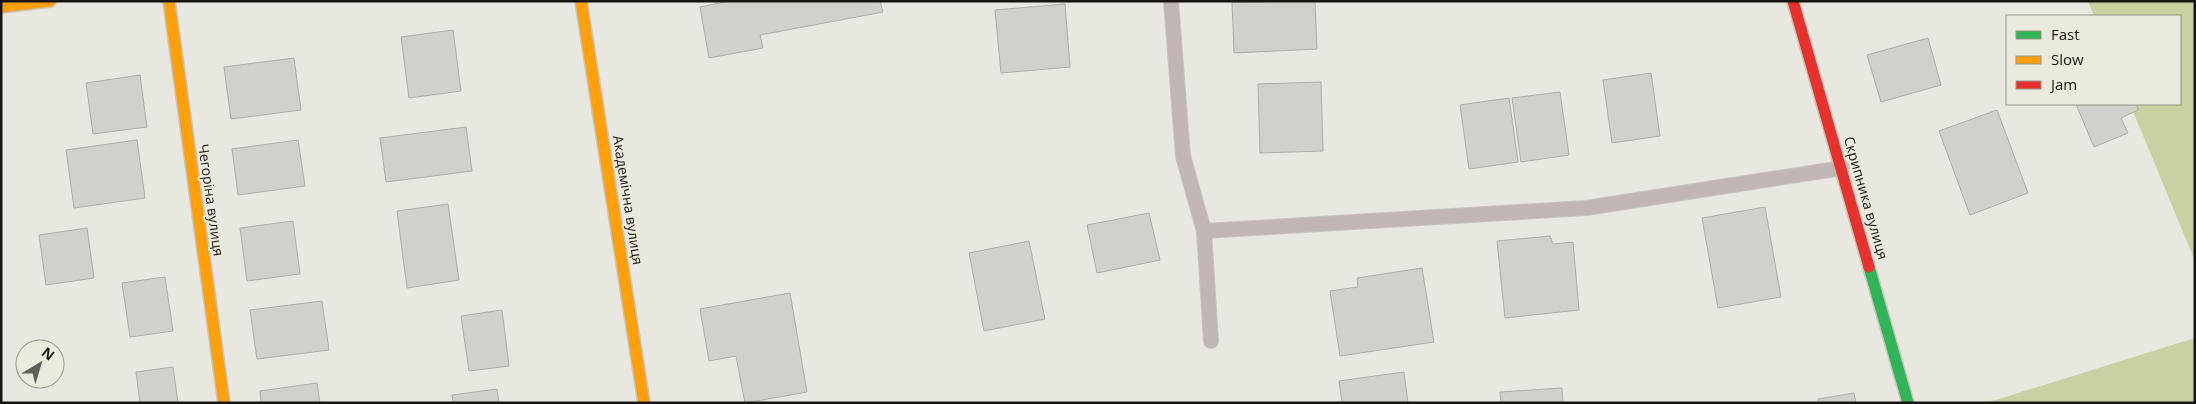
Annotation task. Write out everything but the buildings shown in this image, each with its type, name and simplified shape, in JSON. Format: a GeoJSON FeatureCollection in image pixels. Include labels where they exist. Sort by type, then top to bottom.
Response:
{"type":"FeatureCollection","features":[{"type":"Feature","properties":{"kind":"street"},"geometry":{"type":"LineString","coordinates":[[1,7],[50,1]]}},
{"type":"Feature","properties":{"kind":"street","name":"Чегоріна вулиця"},"geometry":{"type":"LineString","coordinates":[[169,1],[224,403]]}},
{"type":"Feature","properties":{"kind":"street","name":"Академічна вулиця"},"geometry":{"type":"LineString","coordinates":[[581,1],[644,403]]}},
{"type":"Feature","properties":{"kind":"street","name":"Скрипника вулиця"},"geometry":{"type":"LineString","coordinates":[[1793,1],[1908,403]]}},
{"type":"Feature","properties":{"kind":"lane"},"geometry":{"type":"LineString","coordinates":[[1171,1],[1183,156],[1204,230],[1210,341]]}},
{"type":"Feature","properties":{"kind":"lane"},"geometry":{"type":"LineString","coordinates":[[1204,230],[1586,208],[1842,168]]}},
{"type":"Feature","properties":{"kind":"green space"},"geometry":{"type":"Polygon","coordinates":[[[2088,1],[2195,1],[2195,261],[2130,105],[2181,105],[2181,15],[2094,15],[2088,1]]]}},
{"type":"Feature","properties":{"kind":"green space"},"geometry":{"type":"Polygon","coordinates":[[[2195,338],[2195,403],[1986,403],[2195,338]]]}},
{"type":"Feature","properties":{"kind":"traffic: fast"},"geometry":{"type":"LineString","coordinates":[[1869,267],[1908,403]]}},
{"type":"Feature","properties":{"kind":"traffic: slow"},"geometry":{"type":"LineString","coordinates":[[1,7],[50,1]]}},
{"type":"Feature","properties":{"kind":"traffic: slow"},"geometry":{"type":"LineString","coordinates":[[169,1],[224,403]]}},
{"type":"Feature","properties":{"kind":"traffic: slow"},"geometry":{"type":"LineString","coordinates":[[581,1],[644,403]]}},
{"type":"Feature","properties":{"kind":"traffic: jam"},"geometry":{"type":"LineString","coordinates":[[1793,1],[1869,267]]}}]}
